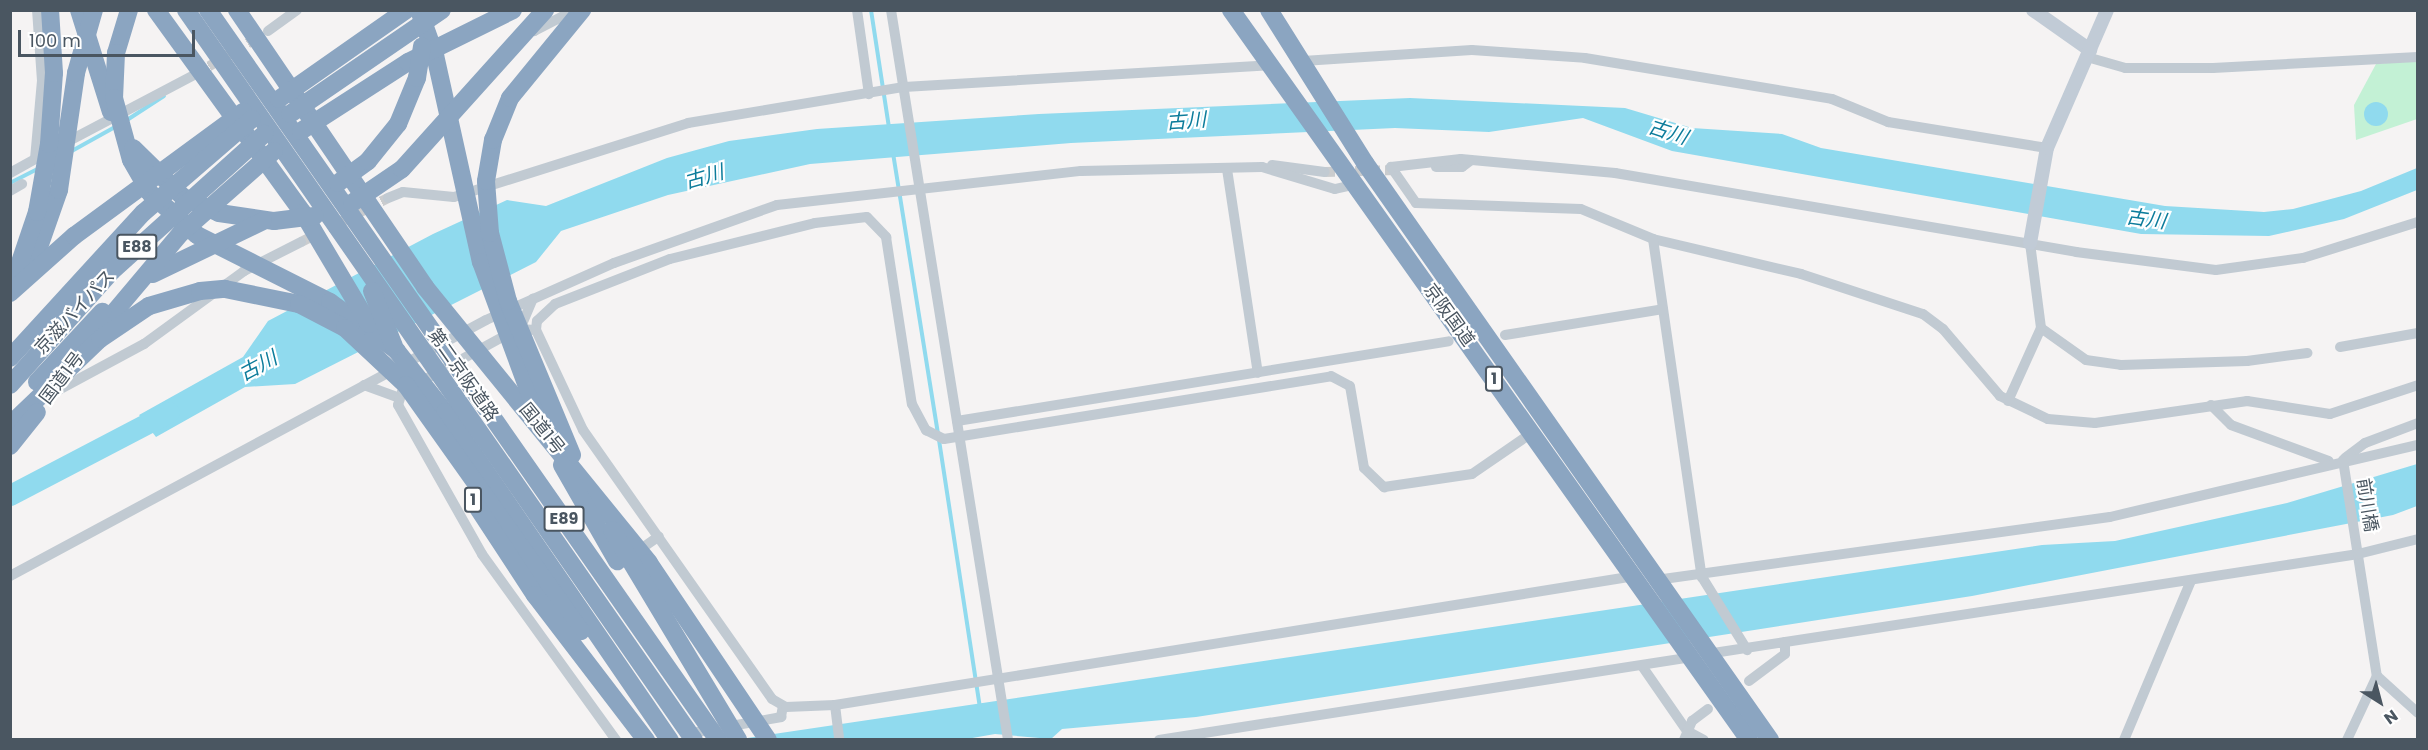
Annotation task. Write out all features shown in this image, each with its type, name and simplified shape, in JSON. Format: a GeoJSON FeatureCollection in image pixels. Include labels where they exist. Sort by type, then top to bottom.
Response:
{"type":"FeatureCollection","features":[{"type":"Feature","properties":{"kind":"highway"},"geometry":{"type":"LineString","coordinates":[[10,287],[37,212],[49,144],[54,73],[50,10]]}},
{"type":"Feature","properties":{"kind":"highway"},"geometry":{"type":"LineString","coordinates":[[79,10],[109,110],[142,159],[169,186],[202,206],[274,221],[324,214],[384,183],[545,10]]}},
{"type":"Feature","properties":{"kind":"highway"},"geometry":{"type":"LineString","coordinates":[[10,306],[52,215],[76,73],[94,10]]}},
{"type":"Feature","properties":{"kind":"highway"},"geometry":{"type":"LineString","coordinates":[[129,10],[116,53],[114,98],[127,150],[150,193],[197,235],[330,302],[396,350],[445,412],[669,740]]}},
{"type":"Feature","properties":{"kind":"highway","name":"1"},"geometry":{"type":"LineString","coordinates":[[156,10],[236,117],[324,245],[439,443],[535,595],[646,740]]}},
{"type":"Feature","properties":{"kind":"highway","name":"第二京阪道路"},"geometry":{"type":"LineString","coordinates":[[186,10],[694,740]]}},
{"type":"Feature","properties":{"kind":"highway"},"geometry":{"type":"LineString","coordinates":[[201,10],[263,104],[268,134],[265,158]]}},
{"type":"Feature","properties":{"kind":"highway","name":"第二京阪道路"},"geometry":{"type":"LineString","coordinates":[[208,10],[718,740]]}},
{"type":"Feature","properties":{"kind":"highway","name":"国道1号"},"geometry":{"type":"LineString","coordinates":[[237,10],[283,83],[376,219],[649,563],[768,740]]}},
{"type":"Feature","properties":{"kind":"highway"},"geometry":{"type":"LineString","coordinates":[[10,293],[74,236],[236,117],[263,104],[283,83],[387,10]]}},
{"type":"Feature","properties":{"kind":"highway","name":"E88"},"geometry":{"type":"LineString","coordinates":[[263,104],[406,10]]}},
{"type":"Feature","properties":{"kind":"highway"},"geometry":{"type":"LineString","coordinates":[[10,416],[75,337],[119,297],[190,252],[328,190],[368,161],[409,102],[422,56],[420,10]]}},
{"type":"Feature","properties":{"kind":"highway"},"geometry":{"type":"LineString","coordinates":[[420,10],[435,55],[469,219],[525,386],[593,522],[738,740]]}},
{"type":"Feature","properties":{"kind":"highway","name":"京滋バイパス"},"geometry":{"type":"LineString","coordinates":[[10,385],[72,313],[157,227],[277,124],[442,10]]}},
{"type":"Feature","properties":{"kind":"highway","name":"国道1号"},"geometry":{"type":"LineString","coordinates":[[10,446],[159,258],[265,158],[311,124],[408,62],[513,10]]}},
{"type":"Feature","properties":{"kind":"highway"},"geometry":{"type":"LineString","coordinates":[[582,10],[523,79],[500,120],[486,181],[490,233],[523,342],[572,455],[705,692]]}},
{"type":"Feature","properties":{"kind":"highway","name":"京阪国道"},"geometry":{"type":"LineString","coordinates":[[1231,10],[1271,69],[1636,576],[1656,587]]}},
{"type":"Feature","properties":{"kind":"highway","name":"京阪国道"},"geometry":{"type":"LineString","coordinates":[[1269,10],[1365,163],[1656,587],[1699,653],[1749,740]]}},
{"type":"Feature","properties":{"kind":"highway"},"geometry":{"type":"LineString","coordinates":[[283,83],[278,108],[288,140],[348,233],[439,443]]}},
{"type":"Feature","properties":{"kind":"highway","name":"京滋バイパス"},"geometry":{"type":"LineString","coordinates":[[10,358],[143,213],[263,104]]}},
{"type":"Feature","properties":{"kind":"highway"},"geometry":{"type":"LineString","coordinates":[[10,425],[100,339],[175,296],[246,290],[323,315],[367,346],[406,385],[543,581],[669,740]]}},
{"type":"Feature","properties":{"kind":"highway","name":"京阪国道"},"geometry":{"type":"LineString","coordinates":[[1699,653],[1770,740]]}},
{"type":"Feature","properties":{"kind":"street"},"geometry":{"type":"LineString","coordinates":[[35,159],[42,81],[36,10]]}},
{"type":"Feature","properties":{"kind":"street"},"geometry":{"type":"LineString","coordinates":[[268,31],[297,10]]}},
{"type":"Feature","properties":{"kind":"street"},"geometry":{"type":"LineString","coordinates":[[530,27],[534,32],[575,10]]}},
{"type":"Feature","properties":{"kind":"street"},"geometry":{"type":"LineString","coordinates":[[857,10],[869,94]]}},
{"type":"Feature","properties":{"kind":"street"},"geometry":{"type":"LineString","coordinates":[[891,10],[905,91],[917,186],[961,435],[1008,740]]}},
{"type":"Feature","properties":{"kind":"street"},"geometry":{"type":"LineString","coordinates":[[2033,10],[2088,54],[2125,68],[2213,68],[2418,57]]}},
{"type":"Feature","properties":{"kind":"street"},"geometry":{"type":"LineString","coordinates":[[2008,401],[2042,328],[2031,240],[2046,151],[2107,10]]}},
{"type":"Feature","properties":{"kind":"street"},"geometry":{"type":"LineString","coordinates":[[1305,65],[1472,50],[1585,58],[1832,99],[1888,122],[2046,151]]}},
{"type":"Feature","properties":{"kind":"street"},"geometry":{"type":"LineString","coordinates":[[388,198],[404,192],[454,197],[688,123],[869,94],[1271,69]]}},
{"type":"Feature","properties":{"kind":"street"},"geometry":{"type":"LineString","coordinates":[[10,173],[192,76]]}},
{"type":"Feature","properties":{"kind":"street"},"geometry":{"type":"LineString","coordinates":[[1397,170],[1462,167],[1470,161]]}},
{"type":"Feature","properties":{"kind":"street"},"geometry":{"type":"LineString","coordinates":[[1410,226],[1416,203],[1391,167],[1470,161],[1615,173],[2031,240],[2186,269],[2229,270],[2314,255],[2418,222]]}},
{"type":"Feature","properties":{"kind":"street"},"geometry":{"type":"LineString","coordinates":[[1262,167],[1335,189],[1356,184]]}},
{"type":"Feature","properties":{"kind":"street"},"geometry":{"type":"LineString","coordinates":[[10,576],[364,385],[532,299],[614,263],[777,206],[917,186],[1081,171],[1262,167],[1325,172]]}},
{"type":"Feature","properties":{"kind":"street"},"geometry":{"type":"LineString","coordinates":[[1227,169],[1258,373]]}},
{"type":"Feature","properties":{"kind":"street"},"geometry":{"type":"LineString","coordinates":[[10,191],[22,184]]}},
{"type":"Feature","properties":{"kind":"street"},"geometry":{"type":"LineString","coordinates":[[1416,203],[1546,204],[1606,216],[1653,239],[1801,274],[1923,314],[2008,401],[2042,417],[2079,423],[2211,405],[2270,402],[2330,414],[2418,385]]}},
{"type":"Feature","properties":{"kind":"street"},"geometry":{"type":"LineString","coordinates":[[1533,432],[1472,474],[1384,487],[1364,468],[1350,386],[1331,376],[944,439],[918,421],[886,237],[867,217],[815,223],[670,259],[555,304],[537,321],[536,330],[583,430],[772,699],[783,706],[835,705],[1636,576]]}},
{"type":"Feature","properties":{"kind":"street"},"geometry":{"type":"LineString","coordinates":[[1653,239],[1703,580],[1747,646]]}},
{"type":"Feature","properties":{"kind":"street"},"geometry":{"type":"LineString","coordinates":[[10,416],[144,344],[244,271],[301,242]]}},
{"type":"Feature","properties":{"kind":"street"},"geometry":{"type":"LineString","coordinates":[[520,329],[532,299]]}},
{"type":"Feature","properties":{"kind":"street"},"geometry":{"type":"LineString","coordinates":[[1505,334],[1663,309]]}},
{"type":"Feature","properties":{"kind":"street"},"geometry":{"type":"LineString","coordinates":[[2042,328],[2086,360],[2104,364],[2247,361],[2307,353]]}},
{"type":"Feature","properties":{"kind":"street"},"geometry":{"type":"LineString","coordinates":[[398,398],[520,329],[536,330]]}},
{"type":"Feature","properties":{"kind":"street"},"geometry":{"type":"LineString","coordinates":[[2340,347],[2418,333]]}},
{"type":"Feature","properties":{"kind":"street"},"geometry":{"type":"LineString","coordinates":[[957,421],[1449,341]]}},
{"type":"Feature","properties":{"kind":"street"},"geometry":{"type":"LineString","coordinates":[[364,385],[398,398]]}},
{"type":"Feature","properties":{"kind":"street"},"geometry":{"type":"LineString","coordinates":[[398,398],[402,416],[482,554],[616,740]]}},
{"type":"Feature","properties":{"kind":"street"},"geometry":{"type":"LineString","coordinates":[[2211,405],[2231,425],[2329,461],[2344,464],[2418,445]]}},
{"type":"Feature","properties":{"kind":"street"},"geometry":{"type":"LineString","coordinates":[[2344,464],[2365,443],[2418,423]]}},
{"type":"Feature","properties":{"kind":"street"},"geometry":{"type":"LineString","coordinates":[[1656,587],[2171,506],[2329,461]]}},
{"type":"Feature","properties":{"kind":"street","name":"前川橋"},"geometry":{"type":"LineString","coordinates":[[2344,464],[2377,676]]}},
{"type":"Feature","properties":{"kind":"street"},"geometry":{"type":"LineString","coordinates":[[532,625],[659,536]]}},
{"type":"Feature","properties":{"kind":"street"},"geometry":{"type":"LineString","coordinates":[[1159,740],[1642,666],[1699,653],[2191,581],[2418,540]]}},
{"type":"Feature","properties":{"kind":"street"},"geometry":{"type":"LineString","coordinates":[[2124,740],[2191,581]]}},
{"type":"Feature","properties":{"kind":"street"},"geometry":{"type":"LineString","coordinates":[[1749,681],[1785,654],[1785,642]]}},
{"type":"Feature","properties":{"kind":"street"},"geometry":{"type":"LineString","coordinates":[[1642,666],[1685,735],[1704,740]]}},
{"type":"Feature","properties":{"kind":"street"},"geometry":{"type":"LineString","coordinates":[[2347,740],[2377,676],[2418,713]]}},
{"type":"Feature","properties":{"kind":"street"},"geometry":{"type":"LineString","coordinates":[[835,705],[839,740]]}},
{"type":"Feature","properties":{"kind":"street"},"geometry":{"type":"LineString","coordinates":[[656,740],[781,717],[783,706]]}},
{"type":"Feature","properties":{"kind":"street"},"geometry":{"type":"LineString","coordinates":[[1685,735],[1708,709]]}},
{"type":"Feature","properties":{"kind":"green space"},"geometry":{"type":"Polygon","coordinates":[[[2417,60],[2417,119],[2356,140],[2354,105],[2376,64],[2417,60]]]}},
{"type":"Feature","properties":{"kind":"water"},"geometry":{"type":"Polygon","coordinates":[[[1410,98],[1625,108],[1692,128],[1782,134],[1821,148],[2165,206],[2264,212],[2293,209],[2361,191],[2417,168],[2417,190],[2344,219],[2269,236],[2141,234],[1672,151],[1583,118],[1489,132],[1395,128],[1071,143],[810,164],[668,195],[561,231],[536,262],[295,384],[245,387],[156,437],[139,415],[243,357],[268,321],[433,234],[507,200],[546,206],[667,158],[729,141],[817,129],[1039,114],[1410,98]]]}},
{"type":"Feature","properties":{"kind":"water"},"geometry":{"type":"Polygon","coordinates":[[[2376,102],[2381,103],[2387,109],[2387,119],[2381,125],[2376,126],[2371,125],[2365,119],[2364,114],[2365,109],[2371,103],[2376,102]]]}},
{"type":"Feature","properties":{"kind":"water"},"geometry":{"type":"Polygon","coordinates":[[[2417,464],[2417,506],[2393,515],[1972,596],[1196,717],[1062,729],[1051,739],[995,734],[961,740],[734,740],[2042,545],[2115,541],[2287,503],[2417,464]]]}},
{"type":"Feature","properties":{"kind":"waterway"},"geometry":{"type":"LineString","coordinates":[[871,10],[889,127]]}},
{"type":"Feature","properties":{"kind":"waterway"},"geometry":{"type":"LineString","coordinates":[[127,120],[164,96]]}},
{"type":"Feature","properties":{"kind":"waterway"},"geometry":{"type":"LineString","coordinates":[[70,152],[115,127]]}},
{"type":"Feature","properties":{"kind":"waterway"},"geometry":{"type":"LineString","coordinates":[[893,153],[938,433]]}},
{"type":"Feature","properties":{"kind":"waterway"},"geometry":{"type":"LineString","coordinates":[[10,183],[39,168]]}},
{"type":"Feature","properties":{"kind":"waterway","name":"古川"},"geometry":{"type":"LineString","coordinates":[[10,495],[169,412]]}},
{"type":"Feature","properties":{"kind":"waterway"},"geometry":{"type":"LineString","coordinates":[[939,440],[980,708]]}},
{"type":"Feature","properties":{"kind":"tunnel"},"geometry":{"type":"LineString","coordinates":[[196,74],[260,36]]}},
{"type":"Feature","properties":{"kind":"tunnel"},"geometry":{"type":"LineString","coordinates":[[1325,172],[1397,170]]}},
{"type":"Feature","properties":{"kind":"tunnel"},"geometry":{"type":"LineString","coordinates":[[301,242],[388,198]]}}]}
